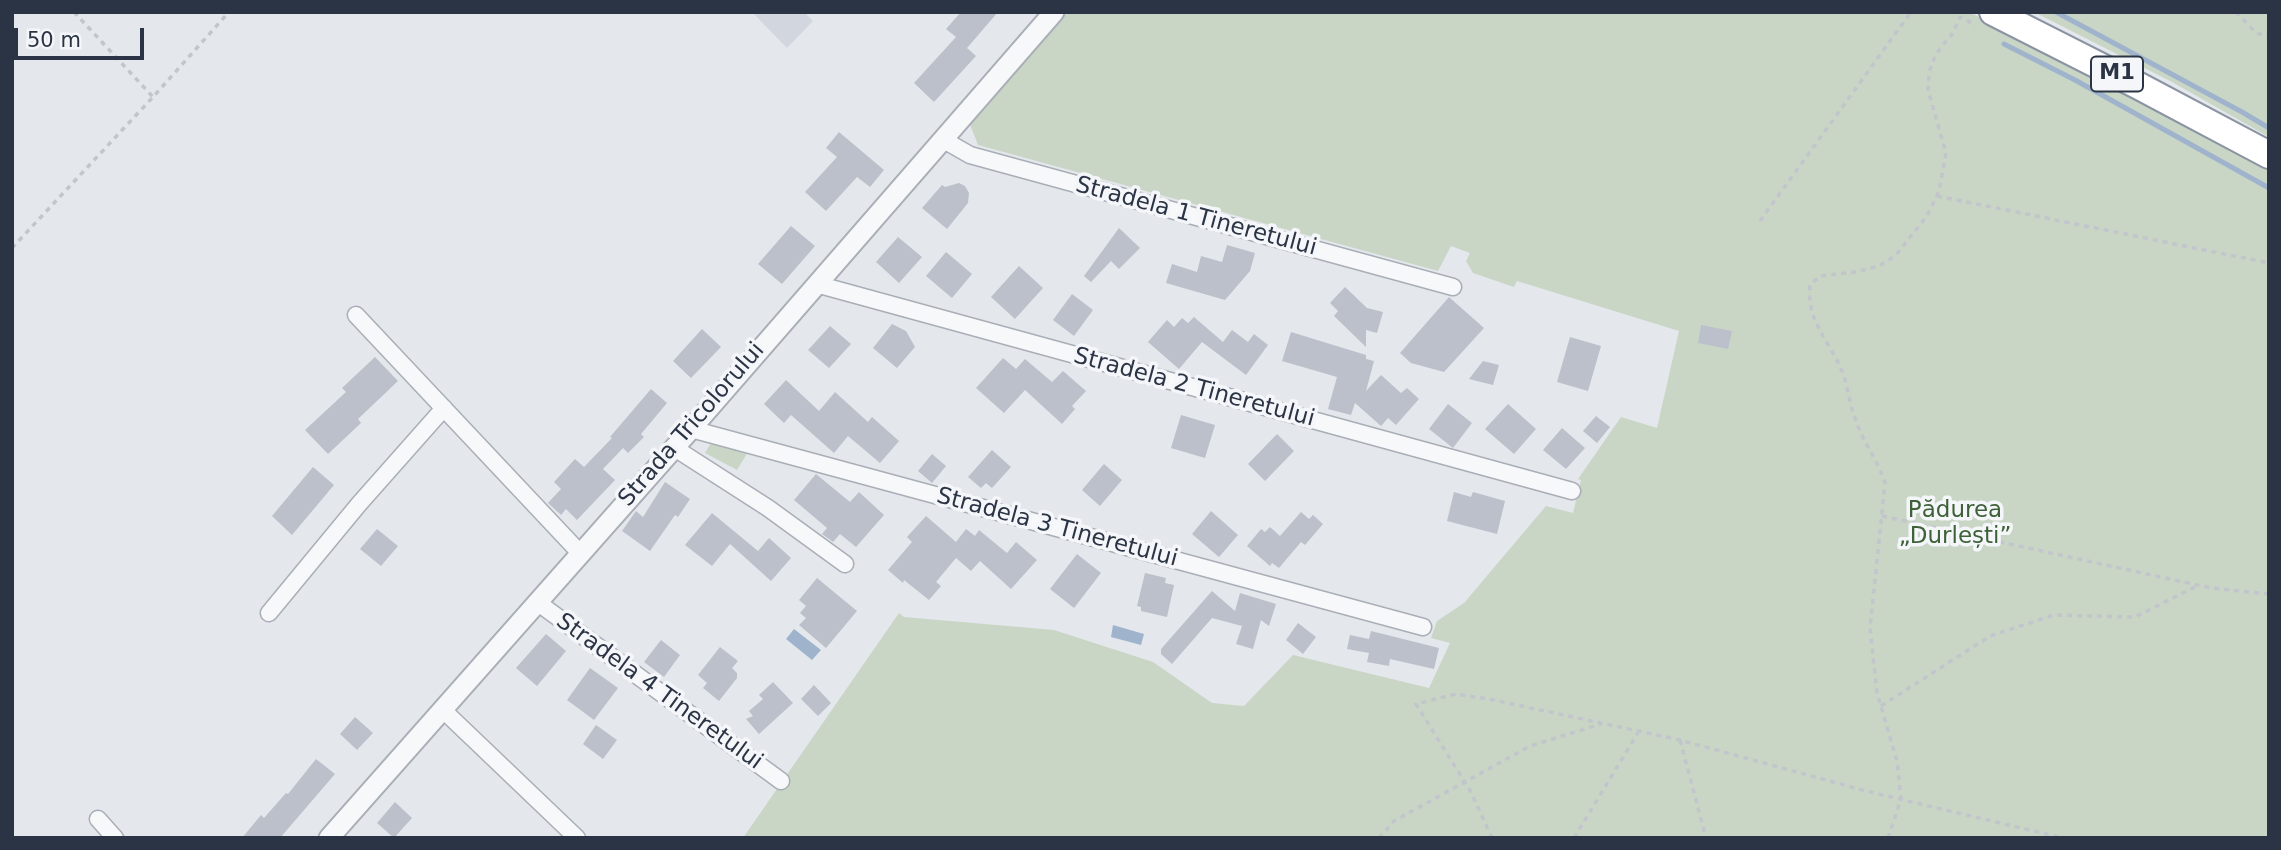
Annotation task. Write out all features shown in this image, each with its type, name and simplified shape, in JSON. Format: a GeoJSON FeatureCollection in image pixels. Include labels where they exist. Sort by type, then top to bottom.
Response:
{"type":"FeatureCollection","features":[{"type":"Feature","properties":{"kind":"highway","name":"M1"},"geometry":{"type":"LineString","coordinates":[[1993,12],[2269,155]]}},
{"type":"Feature","properties":{"kind":"street","name":"Strada Tricolorului"},"geometry":{"type":"LineString","coordinates":[[329,838],[691,429],[1054,12]]}},
{"type":"Feature","properties":{"kind":"street","name":"Stradela 1 Tineretului"},"geometry":{"type":"LineString","coordinates":[[942,139],[970,155],[1453,288]]}},
{"type":"Feature","properties":{"kind":"street","name":"Stradela 2 Tineretului"},"geometry":{"type":"LineString","coordinates":[[816,284],[1572,491]]}},
{"type":"Feature","properties":{"kind":"street"},"geometry":{"type":"LineString","coordinates":[[356,315],[580,553]]}},
{"type":"Feature","properties":{"kind":"street"},"geometry":{"type":"LineString","coordinates":[[269,613],[359,504],[444,408]]}},
{"type":"Feature","properties":{"kind":"street","name":"Stradela 3 Tineretului"},"geometry":{"type":"LineString","coordinates":[[691,429],[1423,627]]}},
{"type":"Feature","properties":{"kind":"street"},"geometry":{"type":"LineString","coordinates":[[673,447],[768,508],[845,564]]}},
{"type":"Feature","properties":{"kind":"street","name":"Stradela 4 Tineretului"},"geometry":{"type":"LineString","coordinates":[[537,602],[781,781]]}},
{"type":"Feature","properties":{"kind":"street"},"geometry":{"type":"LineString","coordinates":[[442,709],[578,838]]}},
{"type":"Feature","properties":{"kind":"street"},"geometry":{"type":"LineString","coordinates":[[97,820],[115,838]]}},
{"type":"Feature","properties":{"kind":"path"},"geometry":{"type":"LineString","coordinates":[[74,12],[153,97]]}},
{"type":"Feature","properties":{"kind":"path"},"geometry":{"type":"LineString","coordinates":[[12,248],[229,12]]}},
{"type":"Feature","properties":{"kind":"path"},"geometry":{"type":"LineString","coordinates":[[1760,221],[1910,12]]}},
{"type":"Feature","properties":{"kind":"path"},"geometry":{"type":"LineString","coordinates":[[2236,12],[2256,33],[2269,36]]}},
{"type":"Feature","properties":{"kind":"path"},"geometry":{"type":"LineString","coordinates":[[1888,838],[1901,799],[1897,761],[1877,693],[1870,628],[1885,483],[1855,420],[1842,372],[1816,326],[1808,300],[1810,285],[1820,276],[1856,272],[1879,266],[1895,257],[1927,216],[1937,196],[1946,153],[1928,90],[1929,72],[1936,54],[1953,33],[1960,17]]}},
{"type":"Feature","properties":{"kind":"path"},"geometry":{"type":"LineString","coordinates":[[1937,196],[2269,263]]}},
{"type":"Feature","properties":{"kind":"path"},"geometry":{"type":"LineString","coordinates":[[1882,516],[2198,585],[2269,594]]}},
{"type":"Feature","properties":{"kind":"path"},"geometry":{"type":"LineString","coordinates":[[1881,706],[1990,636],[2054,615],[2135,617],[2198,585]]}},
{"type":"Feature","properties":{"kind":"path"},"geometry":{"type":"LineString","coordinates":[[1492,838],[1464,781],[1416,704],[1456,694],[1489,699],[1680,740],[1866,791],[2063,838]]}},
{"type":"Feature","properties":{"kind":"path"},"geometry":{"type":"LineString","coordinates":[[1379,838],[1395,821],[1530,746],[1603,723]]}},
{"type":"Feature","properties":{"kind":"path"},"geometry":{"type":"LineString","coordinates":[[1574,838],[1639,731]]}},
{"type":"Feature","properties":{"kind":"path"},"geometry":{"type":"LineString","coordinates":[[1680,740],[1706,838]]}},
{"type":"Feature","properties":{"kind":"shaded area"},"geometry":{"type":"Polygon","coordinates":[[[752,12],[804,12],[813,21],[787,48],[752,12]]]}},
{"type":"Feature","properties":{"kind":"green space","name":"Pădurea „Durlești”"},"geometry":{"type":"Polygon","coordinates":[[[1067,12],[1969,12],[2269,169],[2269,838],[743,838],[899,613],[904,617],[1054,630],[1153,662],[1212,703],[1244,706],[1293,655],[1429,688],[1450,643],[1431,638],[1437,621],[1464,603],[1546,506],[1573,513],[1581,480],[1578,479],[1621,417],[1657,428],[1679,331],[1517,281],[1514,287],[1473,273],[1466,261],[1470,253],[1451,246],[1438,271],[978,145],[969,122],[1022,59],[1067,12]]]}},
{"type":"Feature","properties":{"kind":"green space"},"geometry":{"type":"Polygon","coordinates":[[[2034,12],[2269,12],[2269,137],[2172,82],[2034,12]]]}},
{"type":"Feature","properties":{"kind":"green space"},"geometry":{"type":"Polygon","coordinates":[[[711,443],[748,452],[737,470],[705,453],[711,443]]]}},
{"type":"Feature","properties":{"kind":"water"},"geometry":{"type":"Polygon","coordinates":[[[1113,625],[1144,634],[1141,645],[1111,637],[1113,625]]]}},
{"type":"Feature","properties":{"kind":"water"},"geometry":{"type":"Polygon","coordinates":[[[794,629],[821,650],[812,660],[786,639],[794,629]]]}},
{"type":"Feature","properties":{"kind":"building"},"geometry":{"type":"Polygon","coordinates":[[[961,12],[998,12],[967,48],[976,56],[934,102],[914,83],[956,37],[946,29],[961,12]]]}},
{"type":"Feature","properties":{"kind":"building"},"geometry":{"type":"Polygon","coordinates":[[[839,132],[884,170],[870,187],[857,177],[826,211],[805,192],[837,157],[826,148],[839,132]]]}},
{"type":"Feature","properties":{"kind":"building"},"geometry":{"type":"Polygon","coordinates":[[[959,183],[965,186],[969,193],[968,203],[947,229],[922,208],[942,185],[945,187],[959,183]]]}},
{"type":"Feature","properties":{"kind":"building"},"geometry":{"type":"Polygon","coordinates":[[[791,226],[815,246],[782,284],[758,264],[791,226]]]}},
{"type":"Feature","properties":{"kind":"building"},"geometry":{"type":"Polygon","coordinates":[[[1119,228],[1140,248],[1119,269],[1111,261],[1091,282],[1084,276],[1119,228]]]}},
{"type":"Feature","properties":{"kind":"building"},"geometry":{"type":"Polygon","coordinates":[[[898,237],[922,257],[899,283],[876,262],[898,237]]]}},
{"type":"Feature","properties":{"kind":"building"},"geometry":{"type":"Polygon","coordinates":[[[1227,245],[1255,253],[1250,271],[1225,300],[1166,283],[1172,264],[1197,272],[1201,256],[1222,262],[1227,245]]]}},
{"type":"Feature","properties":{"kind":"building"},"geometry":{"type":"Polygon","coordinates":[[[946,252],[972,274],[952,298],[926,276],[946,252]]]}},
{"type":"Feature","properties":{"kind":"building"},"geometry":{"type":"Polygon","coordinates":[[[1019,266],[1043,288],[1015,319],[991,297],[1019,266]]]}},
{"type":"Feature","properties":{"kind":"building"},"geometry":{"type":"Polygon","coordinates":[[[1345,287],[1367,308],[1383,312],[1377,333],[1366,330],[1366,347],[1334,316],[1338,311],[1330,303],[1345,287]]]}},
{"type":"Feature","properties":{"kind":"building"},"geometry":{"type":"Polygon","coordinates":[[[1072,294],[1093,310],[1074,336],[1053,320],[1072,294]]]}},
{"type":"Feature","properties":{"kind":"building"},"geometry":{"type":"Polygon","coordinates":[[[1449,297],[1484,328],[1444,372],[1411,363],[1400,353],[1449,297]]]}},
{"type":"Feature","properties":{"kind":"building"},"geometry":{"type":"Polygon","coordinates":[[[1194,317],[1223,342],[1232,330],[1248,342],[1254,334],[1268,345],[1246,375],[1202,342],[1179,369],[1148,342],[1167,320],[1174,327],[1182,318],[1188,323],[1194,317]]]}},
{"type":"Feature","properties":{"kind":"building"},"geometry":{"type":"Polygon","coordinates":[[[892,324],[906,331],[915,347],[897,368],[873,348],[892,324]]]}},
{"type":"Feature","properties":{"kind":"building"},"geometry":{"type":"Polygon","coordinates":[[[1701,325],[1732,331],[1728,349],[1698,343],[1701,325]]]}},
{"type":"Feature","properties":{"kind":"building"},"geometry":{"type":"Polygon","coordinates":[[[830,326],[851,344],[829,368],[808,350],[830,326]]]}},
{"type":"Feature","properties":{"kind":"building"},"geometry":{"type":"Polygon","coordinates":[[[702,329],[721,347],[691,378],[673,361],[702,329]]]}},
{"type":"Feature","properties":{"kind":"building"},"geometry":{"type":"Polygon","coordinates":[[[1291,332],[1366,355],[1366,359],[1374,361],[1366,391],[1381,375],[1401,393],[1407,388],[1419,399],[1396,425],[1388,418],[1381,426],[1355,403],[1351,415],[1328,409],[1337,377],[1282,361],[1291,332]]]}},
{"type":"Feature","properties":{"kind":"building"},"geometry":{"type":"Polygon","coordinates":[[[1570,337],[1601,346],[1588,391],[1557,382],[1570,337]]]}},
{"type":"Feature","properties":{"kind":"building"},"geometry":{"type":"Polygon","coordinates":[[[375,357],[398,381],[358,419],[361,423],[328,454],[305,430],[346,392],[342,388],[375,357]]]}},
{"type":"Feature","properties":{"kind":"building"},"geometry":{"type":"Polygon","coordinates":[[[1003,358],[1016,369],[1025,359],[1052,382],[1063,371],[1086,391],[1072,406],[1075,409],[1062,424],[1025,390],[1004,413],[976,388],[1003,358]]]}},
{"type":"Feature","properties":{"kind":"building"},"geometry":{"type":"Polygon","coordinates":[[[1483,361],[1499,365],[1493,385],[1469,379],[1483,361]]]}},
{"type":"Feature","properties":{"kind":"building"},"geometry":{"type":"Polygon","coordinates":[[[786,380],[819,411],[835,392],[868,422],[872,417],[899,441],[880,463],[848,436],[834,453],[791,415],[784,423],[764,404],[786,380]]]}},
{"type":"Feature","properties":{"kind":"building"},"geometry":{"type":"Polygon","coordinates":[[[651,389],[667,403],[641,434],[644,437],[628,453],[623,448],[603,469],[615,480],[577,520],[566,509],[561,515],[548,503],[561,489],[554,482],[575,459],[584,467],[612,438],[610,437],[651,389]]]}},
{"type":"Feature","properties":{"kind":"building"},"geometry":{"type":"Polygon","coordinates":[[[1448,404],[1472,423],[1453,448],[1429,429],[1448,404]]]}},
{"type":"Feature","properties":{"kind":"building"},"geometry":{"type":"Polygon","coordinates":[[[1508,404],[1536,429],[1514,454],[1485,429],[1508,404]]]}},
{"type":"Feature","properties":{"kind":"building"},"geometry":{"type":"Polygon","coordinates":[[[1181,415],[1215,425],[1205,458],[1171,448],[1181,415]]]}},
{"type":"Feature","properties":{"kind":"building"},"geometry":{"type":"Polygon","coordinates":[[[1596,416],[1610,427],[1597,443],[1583,431],[1596,416]]]}},
{"type":"Feature","properties":{"kind":"building"},"geometry":{"type":"Polygon","coordinates":[[[1562,428],[1585,448],[1566,469],[1543,450],[1562,428]]]}},
{"type":"Feature","properties":{"kind":"building"},"geometry":{"type":"Polygon","coordinates":[[[1277,434],[1294,451],[1265,481],[1248,464],[1277,434]]]}},
{"type":"Feature","properties":{"kind":"building"},"geometry":{"type":"Polygon","coordinates":[[[992,450],[1011,467],[992,488],[986,483],[981,488],[968,477],[992,450]]]}},
{"type":"Feature","properties":{"kind":"building"},"geometry":{"type":"Polygon","coordinates":[[[932,454],[946,466],[932,483],[918,471],[932,454]]]}},
{"type":"Feature","properties":{"kind":"building"},"geometry":{"type":"Polygon","coordinates":[[[1104,464],[1122,480],[1100,506],[1082,490],[1104,464]]]}},
{"type":"Feature","properties":{"kind":"building"},"geometry":{"type":"Polygon","coordinates":[[[313,467],[334,485],[292,535],[272,516],[313,467]]]}},
{"type":"Feature","properties":{"kind":"building"},"geometry":{"type":"Polygon","coordinates":[[[816,474],[850,502],[859,492],[884,515],[856,547],[840,534],[833,542],[822,534],[827,528],[794,500],[816,474]]]}},
{"type":"Feature","properties":{"kind":"building"},"geometry":{"type":"Polygon","coordinates":[[[665,482],[690,499],[678,517],[675,515],[650,551],[622,531],[636,511],[643,517],[665,482]]]}},
{"type":"Feature","properties":{"kind":"building"},"geometry":{"type":"Polygon","coordinates":[[[1454,492],[1471,497],[1473,492],[1505,501],[1497,534],[1447,521],[1454,492]]]}},
{"type":"Feature","properties":{"kind":"building"},"geometry":{"type":"Polygon","coordinates":[[[1211,511],[1238,535],[1219,557],[1192,534],[1211,511]]]}},
{"type":"Feature","properties":{"kind":"building"},"geometry":{"type":"Polygon","coordinates":[[[1301,512],[1309,519],[1313,515],[1323,524],[1305,545],[1301,542],[1279,568],[1272,563],[1270,566],[1247,546],[1261,529],[1265,532],[1270,527],[1280,536],[1301,512]]]}},
{"type":"Feature","properties":{"kind":"building"},"geometry":{"type":"Polygon","coordinates":[[[712,513],[758,551],[769,538],[791,558],[771,581],[730,544],[712,566],[685,545],[712,513]]]}},
{"type":"Feature","properties":{"kind":"building"},"geometry":{"type":"Polygon","coordinates":[[[926,516],[956,542],[966,529],[975,536],[979,530],[1007,553],[1016,542],[1037,560],[1011,589],[980,561],[971,571],[956,558],[936,582],[941,586],[929,600],[888,570],[912,542],[907,537],[926,516]]]}},
{"type":"Feature","properties":{"kind":"building"},"geometry":{"type":"Polygon","coordinates":[[[377,529],[398,546],[381,566],[360,549],[377,529]]]}},
{"type":"Feature","properties":{"kind":"building"},"geometry":{"type":"Polygon","coordinates":[[[1077,554],[1101,573],[1074,608],[1050,589],[1077,554]]]}},
{"type":"Feature","properties":{"kind":"building"},"geometry":{"type":"Polygon","coordinates":[[[1145,573],[1166,578],[1165,583],[1174,585],[1167,617],[1141,611],[1141,607],[1137,606],[1145,573]]]}},
{"type":"Feature","properties":{"kind":"building"},"geometry":{"type":"Polygon","coordinates":[[[817,578],[857,611],[826,648],[799,625],[806,618],[800,613],[806,606],[799,600],[817,578]]]}},
{"type":"Feature","properties":{"kind":"building"},"geometry":{"type":"Polygon","coordinates":[[[1212,591],[1235,611],[1240,593],[1276,604],[1269,626],[1261,620],[1253,649],[1236,644],[1242,626],[1212,618],[1172,664],[1161,654],[1161,649],[1212,591]]]}},
{"type":"Feature","properties":{"kind":"building"},"geometry":{"type":"Polygon","coordinates":[[[1298,623],[1316,637],[1303,654],[1286,640],[1298,623]]]}},
{"type":"Feature","properties":{"kind":"building"},"geometry":{"type":"Polygon","coordinates":[[[1371,631],[1439,648],[1434,669],[1390,659],[1389,666],[1367,662],[1369,653],[1347,649],[1350,635],[1369,639],[1371,631]]]}},
{"type":"Feature","properties":{"kind":"building"},"geometry":{"type":"Polygon","coordinates":[[[546,634],[566,651],[537,686],[516,668],[546,634]]]}},
{"type":"Feature","properties":{"kind":"building"},"geometry":{"type":"Polygon","coordinates":[[[661,640],[680,655],[664,677],[644,662],[661,640]]]}},
{"type":"Feature","properties":{"kind":"building"},"geometry":{"type":"Polygon","coordinates":[[[720,647],[738,661],[732,668],[737,673],[737,678],[719,701],[703,688],[707,683],[698,675],[720,647]]]}},
{"type":"Feature","properties":{"kind":"building"},"geometry":{"type":"Polygon","coordinates":[[[590,668],[618,688],[594,720],[567,700],[590,668]]]}},
{"type":"Feature","properties":{"kind":"building"},"geometry":{"type":"Polygon","coordinates":[[[773,682],[793,703],[759,734],[746,719],[753,716],[749,711],[763,699],[759,695],[773,682]]]}},
{"type":"Feature","properties":{"kind":"building"},"geometry":{"type":"Polygon","coordinates":[[[814,685],[831,703],[818,716],[801,699],[814,685]]]}},
{"type":"Feature","properties":{"kind":"building"},"geometry":{"type":"Polygon","coordinates":[[[355,717],[373,733],[357,750],[340,734],[355,717]]]}},
{"type":"Feature","properties":{"kind":"building"},"geometry":{"type":"Polygon","coordinates":[[[596,725],[617,740],[603,759],[583,744],[596,725]]]}},
{"type":"Feature","properties":{"kind":"building"},"geometry":{"type":"Polygon","coordinates":[[[316,759],[335,774],[280,838],[242,838],[261,815],[264,818],[286,793],[288,794],[316,759]]]}},
{"type":"Feature","properties":{"kind":"building"},"geometry":{"type":"Polygon","coordinates":[[[395,802],[412,818],[394,838],[377,823],[395,802]]]}},
{"type":"Feature","properties":{"kind":"waterway"},"geometry":{"type":"LineString","coordinates":[[2056,12],[2269,128]]}},
{"type":"Feature","properties":{"kind":"waterway"},"geometry":{"type":"LineString","coordinates":[[2004,44],[2075,80],[2269,188]]}}]}
